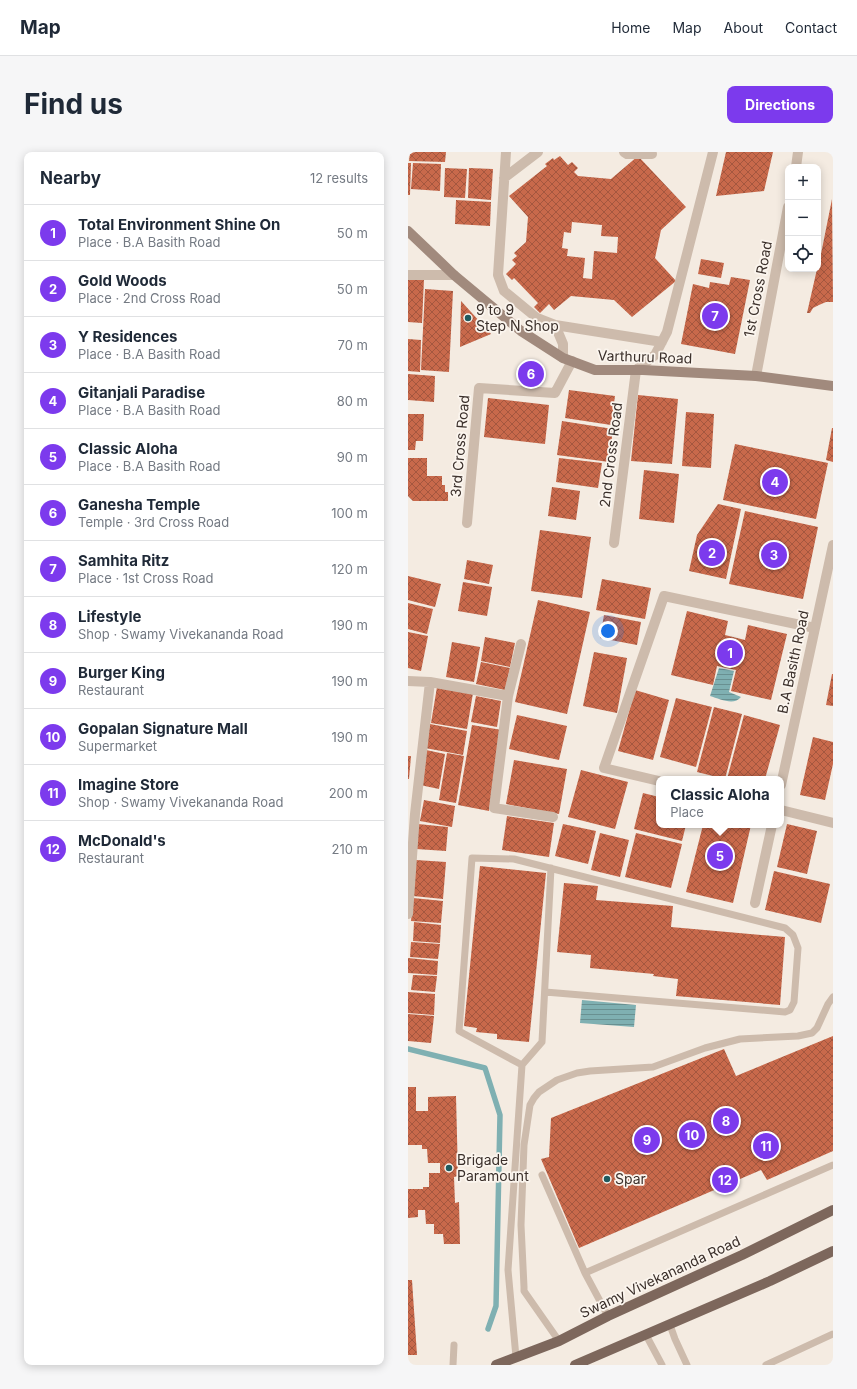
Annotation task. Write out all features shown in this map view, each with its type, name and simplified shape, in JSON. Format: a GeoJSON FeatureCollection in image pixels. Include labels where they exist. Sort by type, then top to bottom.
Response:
{"type":"FeatureCollection","features":[{"type":"Feature","properties":{"kind":"main road","name":"Swamy Vivekananda Road"},"geometry":{"type":"LineString","coordinates":[[496,1365],[559,1341],[608,1316],[742,1255],[833,1210]]}},
{"type":"Feature","properties":{"kind":"main road"},"geometry":{"type":"LineString","coordinates":[[574,1365],[770,1282],[833,1251]]}},
{"type":"Feature","properties":{"kind":"street"},"geometry":{"type":"LineString","coordinates":[[506,152],[498,275],[504,291],[537,318],[555,325],[662,342]]}},
{"type":"Feature","properties":{"kind":"street"},"geometry":{"type":"LineString","coordinates":[[504,178],[538,152]]}},
{"type":"Feature","properties":{"kind":"street"},"geometry":{"type":"LineString","coordinates":[[624,152],[627,154],[652,154]]}},
{"type":"Feature","properties":{"kind":"street"},"geometry":{"type":"LineString","coordinates":[[636,370],[655,355],[667,332],[713,152]]}},
{"type":"Feature","properties":{"kind":"street"},"geometry":{"type":"LineString","coordinates":[[796,164],[798,152]]}},
{"type":"Feature","properties":{"kind":"street","name":"1st Cross Road"},"geometry":{"type":"LineString","coordinates":[[756,376],[785,223]]}},
{"type":"Feature","properties":{"kind":"street","name":"Varthuru Road"},"geometry":{"type":"LineString","coordinates":[[408,231],[454,275],[521,331],[568,359],[595,370],[636,370],[756,376],[833,386]]}},
{"type":"Feature","properties":{"kind":"street"},"geometry":{"type":"LineString","coordinates":[[408,275],[454,275]]}},
{"type":"Feature","properties":{"kind":"street"},"geometry":{"type":"LineString","coordinates":[[555,325],[568,359]]}},
{"type":"Feature","properties":{"kind":"street","name":"3rd Cross Road"},"geometry":{"type":"LineString","coordinates":[[467,523],[479,388],[555,393],[568,359]]}},
{"type":"Feature","properties":{"kind":"street","name":"2nd Cross Road"},"geometry":{"type":"LineString","coordinates":[[614,543],[636,370]]}},
{"type":"Feature","properties":{"kind":"street","name":"B.A Basith Road"},"geometry":{"type":"LineString","coordinates":[[783,776],[833,545]]}},
{"type":"Feature","properties":{"kind":"street"},"geometry":{"type":"LineString","coordinates":[[656,780],[604,768],[664,596],[815,628]]}},
{"type":"Feature","properties":{"kind":"street"},"geometry":{"type":"LineString","coordinates":[[521,644],[508,696],[494,808],[553,817]]}},
{"type":"Feature","properties":{"kind":"street"},"geometry":{"type":"LineString","coordinates":[[408,681],[430,682],[508,696]]}},
{"type":"Feature","properties":{"kind":"street"},"geometry":{"type":"LineString","coordinates":[[408,914],[412,814],[430,682]]}},
{"type":"Feature","properties":{"kind":"street"},"geometry":{"type":"LineString","coordinates":[[784,811],[833,823]]}},
{"type":"Feature","properties":{"kind":"street"},"geometry":{"type":"LineString","coordinates":[[755,903],[771,828]]}},
{"type":"Feature","properties":{"kind":"lane"},"geometry":{"type":"LineString","coordinates":[[522,1065],[459,1031],[472,858],[514,859],[785,928],[793,935],[798,948],[794,1002],[790,1010],[785,1012],[545,992]]}},
{"type":"Feature","properties":{"kind":"lane"},"geometry":{"type":"LineString","coordinates":[[516,1357],[508,1270],[522,1065],[542,1042],[551,868]]}},
{"type":"Feature","properties":{"kind":"lane"},"geometry":{"type":"LineString","coordinates":[[559,1341],[524,1291],[521,1225],[524,1145],[530,1105],[534,1098],[545,1087],[557,1080],[577,1073],[653,1067],[705,1048],[740,1039],[798,1036],[812,1032],[817,1028],[828,1004],[833,997]]}},
{"type":"Feature","properties":{"kind":"lane"},"geometry":{"type":"LineString","coordinates":[[585,1273],[833,1165]]}},
{"type":"Feature","properties":{"kind":"lane"},"geometry":{"type":"LineString","coordinates":[[542,1175],[585,1273],[608,1316]]}},
{"type":"Feature","properties":{"kind":"lane"},"geometry":{"type":"LineString","coordinates":[[670,1325],[687,1365]]}},
{"type":"Feature","properties":{"kind":"lane"},"geometry":{"type":"LineString","coordinates":[[766,1365],[833,1334]]}},
{"type":"Feature","properties":{"kind":"lane"},"geometry":{"type":"LineString","coordinates":[[646,1335],[662,1365]]}},
{"type":"Feature","properties":{"kind":"lane"},"geometry":{"type":"LineString","coordinates":[[453,1365],[454,1345]]}},
{"type":"Feature","properties":{"kind":"water"},"geometry":{"type":"Polygon","coordinates":[[[719,668],[734,671],[729,692],[741,697],[738,700],[727,701],[710,696],[719,668]]]}},
{"type":"Feature","properties":{"kind":"water"},"geometry":{"type":"Polygon","coordinates":[[[582,1000],[636,1005],[634,1027],[580,1023],[582,1000]]]}},
{"type":"Feature","properties":{"kind":"building"},"geometry":{"type":"Polygon","coordinates":[[[410,152],[446,152],[445,162],[409,161],[410,152]]]}},
{"type":"Feature","properties":{"kind":"building"},"geometry":{"type":"Polygon","coordinates":[[[726,152],[773,152],[764,191],[716,196],[726,152]]]}},
{"type":"Feature","properties":{"kind":"building"},"geometry":{"type":"Polygon","coordinates":[[[560,156],[568,165],[572,162],[578,168],[574,172],[578,176],[611,179],[638,156],[686,207],[661,230],[655,258],[676,281],[632,317],[614,300],[571,296],[554,310],[549,304],[540,313],[534,307],[538,303],[514,278],[512,280],[506,274],[516,264],[512,260],[517,256],[514,253],[526,242],[528,217],[509,196],[547,166],[545,164],[553,158],[554,160],[560,156]],[[572,222],[571,233],[564,232],[562,248],[568,249],[567,256],[585,258],[583,278],[592,279],[594,251],[617,253],[618,237],[601,236],[602,225],[572,222]]]}},
{"type":"Feature","properties":{"kind":"building"},"geometry":{"type":"Polygon","coordinates":[[[408,163],[411,163],[410,195],[408,195],[408,163]]]}},
{"type":"Feature","properties":{"kind":"building"},"geometry":{"type":"Polygon","coordinates":[[[413,163],[441,164],[440,191],[411,189],[413,163]]]}},
{"type":"Feature","properties":{"kind":"building"},"geometry":{"type":"Polygon","coordinates":[[[445,168],[467,169],[465,198],[444,197],[445,168]]]}},
{"type":"Feature","properties":{"kind":"building"},"geometry":{"type":"Polygon","coordinates":[[[469,168],[493,169],[491,200],[468,198],[469,168]]]}},
{"type":"Feature","properties":{"kind":"building"},"geometry":{"type":"Polygon","coordinates":[[[832,199],[833,302],[826,302],[813,308],[810,313],[807,313],[816,272],[821,272],[821,254],[832,199]]]}},
{"type":"Feature","properties":{"kind":"building"},"geometry":{"type":"Polygon","coordinates":[[[456,200],[491,202],[490,226],[455,224],[456,200]]]}},
{"type":"Feature","properties":{"kind":"building"},"geometry":{"type":"Polygon","coordinates":[[[701,259],[724,263],[721,278],[698,274],[701,259]]]}},
{"type":"Feature","properties":{"kind":"building"},"geometry":{"type":"Polygon","coordinates":[[[731,277],[750,280],[735,354],[681,344],[693,284],[709,288],[710,282],[729,285],[731,277]]]}},
{"type":"Feature","properties":{"kind":"building"},"geometry":{"type":"Polygon","coordinates":[[[408,278],[424,279],[422,323],[408,322],[408,278]]]}},
{"type":"Feature","properties":{"kind":"building"},"geometry":{"type":"Polygon","coordinates":[[[425,289],[453,291],[449,372],[421,370],[425,289]]]}},
{"type":"Feature","properties":{"kind":"building","name":"9 to 9 Step N Shop"},"geometry":{"type":"Polygon","coordinates":[[[461,301],[491,334],[460,347],[461,301]]]}},
{"type":"Feature","properties":{"kind":"building"},"geometry":{"type":"Polygon","coordinates":[[[408,339],[421,340],[420,372],[408,371],[408,339]]]}},
{"type":"Feature","properties":{"kind":"building"},"geometry":{"type":"Polygon","coordinates":[[[408,374],[435,376],[434,402],[408,400],[408,374]]]}},
{"type":"Feature","properties":{"kind":"building"},"geometry":{"type":"Polygon","coordinates":[[[569,390],[615,396],[611,425],[565,418],[569,390]]]}},
{"type":"Feature","properties":{"kind":"building"},"geometry":{"type":"Polygon","coordinates":[[[638,395],[678,399],[672,464],[631,461],[638,395]]]}},
{"type":"Feature","properties":{"kind":"building"},"geometry":{"type":"Polygon","coordinates":[[[488,398],[549,405],[545,444],[484,437],[488,398]]]}},
{"type":"Feature","properties":{"kind":"building"},"geometry":{"type":"Polygon","coordinates":[[[686,412],[714,414],[711,468],[682,466],[686,412]]]}},
{"type":"Feature","properties":{"kind":"building"},"geometry":{"type":"Polygon","coordinates":[[[408,414],[424,414],[423,441],[416,441],[415,450],[408,450],[408,414]]]}},
{"type":"Feature","properties":{"kind":"building"},"geometry":{"type":"Polygon","coordinates":[[[562,421],[613,429],[609,462],[557,455],[562,421]]]}},
{"type":"Feature","properties":{"kind":"building"},"geometry":{"type":"Polygon","coordinates":[[[833,428],[833,462],[826,460],[833,428]]]}},
{"type":"Feature","properties":{"kind":"building"},"geometry":{"type":"Polygon","coordinates":[[[735,444],[828,463],[816,519],[723,500],[735,444]]]}},
{"type":"Feature","properties":{"kind":"building"},"geometry":{"type":"Polygon","coordinates":[[[408,458],[427,458],[427,476],[442,476],[442,485],[445,485],[445,492],[448,492],[448,501],[413,501],[408,496],[408,458]]]}},
{"type":"Feature","properties":{"kind":"building"},"geometry":{"type":"Polygon","coordinates":[[[559,458],[602,463],[598,488],[556,482],[559,458]]]}},
{"type":"Feature","properties":{"kind":"building"},"geometry":{"type":"Polygon","coordinates":[[[644,470],[679,474],[674,523],[639,519],[644,470]]]}},
{"type":"Feature","properties":{"kind":"building"},"geometry":{"type":"Polygon","coordinates":[[[552,487],[580,491],[576,520],[548,516],[552,487]]]}},
{"type":"Feature","properties":{"kind":"building"},"geometry":{"type":"Polygon","coordinates":[[[718,504],[741,509],[726,579],[689,571],[697,535],[718,504]]]}},
{"type":"Feature","properties":{"kind":"building"},"geometry":{"type":"Polygon","coordinates":[[[745,511],[818,527],[803,599],[729,584],[745,511]]]}},
{"type":"Feature","properties":{"kind":"building"},"geometry":{"type":"Polygon","coordinates":[[[540,530],[591,537],[582,598],[531,591],[540,530]]]}},
{"type":"Feature","properties":{"kind":"building"},"geometry":{"type":"Polygon","coordinates":[[[467,560],[493,565],[489,584],[464,579],[467,560]]]}},
{"type":"Feature","properties":{"kind":"building"},"geometry":{"type":"Polygon","coordinates":[[[408,576],[441,584],[435,607],[408,600],[408,576]]]}},
{"type":"Feature","properties":{"kind":"building"},"geometry":{"type":"Polygon","coordinates":[[[602,579],[651,588],[645,619],[596,610],[602,579]]]}},
{"type":"Feature","properties":{"kind":"building"},"geometry":{"type":"Polygon","coordinates":[[[463,582],[492,587],[487,616],[458,611],[463,582]]]}},
{"type":"Feature","properties":{"kind":"building"},"geometry":{"type":"Polygon","coordinates":[[[538,600],[590,612],[567,714],[515,702],[538,600]]]}},
{"type":"Feature","properties":{"kind":"building"},"geometry":{"type":"Polygon","coordinates":[[[408,603],[433,609],[427,634],[408,629],[408,603]]]}},
{"type":"Feature","properties":{"kind":"building"},"geometry":{"type":"Polygon","coordinates":[[[687,611],[728,621],[725,635],[745,640],[748,625],[787,634],[771,700],[731,691],[736,670],[717,666],[713,685],[671,675],[687,611]]]}},
{"type":"Feature","properties":{"kind":"building"},"geometry":{"type":"Polygon","coordinates":[[[604,615],[641,622],[637,645],[600,638],[604,615]]]}},
{"type":"Feature","properties":{"kind":"building"},"geometry":{"type":"Polygon","coordinates":[[[408,632],[428,636],[421,671],[408,668],[408,632]]]}},
{"type":"Feature","properties":{"kind":"building"},"geometry":{"type":"Polygon","coordinates":[[[485,637],[515,643],[510,667],[481,661],[485,637]]]}},
{"type":"Feature","properties":{"kind":"building"},"geometry":{"type":"Polygon","coordinates":[[[452,642],[480,647],[474,682],[446,677],[452,642]]]}},
{"type":"Feature","properties":{"kind":"building"},"geometry":{"type":"Polygon","coordinates":[[[594,652],[627,658],[617,713],[583,706],[594,652]]]}},
{"type":"Feature","properties":{"kind":"building"},"geometry":{"type":"Polygon","coordinates":[[[481,662],[510,668],[505,690],[476,684],[481,662]]]}},
{"type":"Feature","properties":{"kind":"building"},"geometry":{"type":"Polygon","coordinates":[[[833,674],[833,706],[826,705],[833,674]]]}},
{"type":"Feature","properties":{"kind":"building"},"geometry":{"type":"Polygon","coordinates":[[[437,687],[473,693],[467,729],[431,723],[437,687]]]}},
{"type":"Feature","properties":{"kind":"building"},"geometry":{"type":"Polygon","coordinates":[[[635,690],[669,700],[653,760],[618,751],[635,690]]]}},
{"type":"Feature","properties":{"kind":"building"},"geometry":{"type":"Polygon","coordinates":[[[476,696],[501,701],[497,727],[471,722],[476,696]]]}},
{"type":"Feature","properties":{"kind":"building"},"geometry":{"type":"Polygon","coordinates":[[[676,698],[712,707],[696,767],[660,757],[676,698]]]}},
{"type":"Feature","properties":{"kind":"building"},"geometry":{"type":"Polygon","coordinates":[[[714,707],[742,714],[726,776],[713,776],[697,772],[714,707]]]}},
{"type":"Feature","properties":{"kind":"building"},"geometry":{"type":"Polygon","coordinates":[[[517,715],[567,726],[559,760],[509,749],[517,715]]]}},
{"type":"Feature","properties":{"kind":"building"},"geometry":{"type":"Polygon","coordinates":[[[744,715],[780,725],[766,776],[728,776],[744,715]]]}},
{"type":"Feature","properties":{"kind":"building"},"geometry":{"type":"Polygon","coordinates":[[[430,724],[467,731],[463,755],[425,748],[430,724]]]}},
{"type":"Feature","properties":{"kind":"building"},"geometry":{"type":"Polygon","coordinates":[[[472,725],[502,730],[489,811],[458,805],[472,725]]]}},
{"type":"Feature","properties":{"kind":"building"},"geometry":{"type":"Polygon","coordinates":[[[813,737],[833,742],[833,764],[825,800],[800,795],[813,737]]]}},
{"type":"Feature","properties":{"kind":"building"},"geometry":{"type":"Polygon","coordinates":[[[426,750],[445,754],[439,789],[420,785],[426,750]]]}},
{"type":"Feature","properties":{"kind":"building"},"geometry":{"type":"Polygon","coordinates":[[[447,753],[464,756],[456,803],[439,800],[447,753]]]}},
{"type":"Feature","properties":{"kind":"building"},"geometry":{"type":"Polygon","coordinates":[[[408,756],[411,756],[409,779],[408,779],[408,756]]]}},
{"type":"Feature","properties":{"kind":"building"},"geometry":{"type":"Polygon","coordinates":[[[514,760],[567,769],[559,814],[506,804],[514,760]]]}},
{"type":"Feature","properties":{"kind":"building"},"geometry":{"type":"Polygon","coordinates":[[[581,770],[628,782],[615,829],[568,817],[581,770]]]}},
{"type":"Feature","properties":{"kind":"building"},"geometry":{"type":"Polygon","coordinates":[[[643,793],[656,796],[656,828],[685,828],[682,841],[634,829],[643,793]]]}},
{"type":"Feature","properties":{"kind":"building"},"geometry":{"type":"Polygon","coordinates":[[[424,800],[455,806],[452,827],[420,821],[424,800]]]}},
{"type":"Feature","properties":{"kind":"building"},"geometry":{"type":"Polygon","coordinates":[[[507,816],[554,823],[549,857],[502,850],[507,816]]]}},
{"type":"Feature","properties":{"kind":"building"},"geometry":{"type":"Polygon","coordinates":[[[418,824],[448,827],[446,851],[416,849],[418,824]]]}},
{"type":"Feature","properties":{"kind":"building"},"geometry":{"type":"Polygon","coordinates":[[[563,824],[596,831],[588,864],[555,856],[563,824]]]}},
{"type":"Feature","properties":{"kind":"building"},"geometry":{"type":"Polygon","coordinates":[[[787,824],[817,831],[807,874],[777,867],[787,824]]]}},
{"type":"Feature","properties":{"kind":"building"},"geometry":{"type":"Polygon","coordinates":[[[702,828],[750,828],[733,903],[686,892],[702,828]]]}},
{"type":"Feature","properties":{"kind":"building"},"geometry":{"type":"Polygon","coordinates":[[[600,833],[629,840],[620,877],[591,870],[600,833]]]}},
{"type":"Feature","properties":{"kind":"building"},"geometry":{"type":"Polygon","coordinates":[[[636,833],[682,844],[671,888],[625,877],[636,833]]]}},
{"type":"Feature","properties":{"kind":"building"},"geometry":{"type":"Polygon","coordinates":[[[416,860],[446,862],[443,899],[413,896],[416,860]]]}},
{"type":"Feature","properties":{"kind":"building"},"geometry":{"type":"Polygon","coordinates":[[[480,866],[546,873],[529,1042],[497,1039],[497,1034],[476,1032],[477,1028],[464,1026],[480,866]]]}},
{"type":"Feature","properties":{"kind":"building"},"geometry":{"type":"Polygon","coordinates":[[[774,871],[830,884],[821,923],[765,910],[774,871]]]}},
{"type":"Feature","properties":{"kind":"building"},"geometry":{"type":"Polygon","coordinates":[[[564,883],[598,886],[596,900],[673,906],[671,927],[785,937],[780,1005],[676,996],[678,979],[653,976],[654,974],[590,968],[591,955],[557,952],[564,883]]]}},
{"type":"Feature","properties":{"kind":"building"},"geometry":{"type":"Polygon","coordinates":[[[413,898],[443,901],[441,923],[411,921],[413,898]]]}},
{"type":"Feature","properties":{"kind":"building"},"geometry":{"type":"Polygon","coordinates":[[[414,922],[441,925],[440,943],[413,941],[414,922]]]}},
{"type":"Feature","properties":{"kind":"building"},"geometry":{"type":"Polygon","coordinates":[[[411,942],[440,944],[438,959],[410,957],[411,942]]]}},
{"type":"Feature","properties":{"kind":"building"},"geometry":{"type":"Polygon","coordinates":[[[408,958],[438,961],[437,975],[408,973],[408,958]]]}},
{"type":"Feature","properties":{"kind":"building"},"geometry":{"type":"Polygon","coordinates":[[[413,975],[437,976],[435,992],[411,990],[413,975]]]}},
{"type":"Feature","properties":{"kind":"building"},"geometry":{"type":"Polygon","coordinates":[[[408,992],[435,994],[434,1015],[408,1013],[408,992]]]}},
{"type":"Feature","properties":{"kind":"building"},"geometry":{"type":"Polygon","coordinates":[[[408,1014],[434,1016],[431,1043],[408,1041],[408,1014]]]}},
{"type":"Feature","properties":{"kind":"building"},"geometry":{"type":"Polygon","coordinates":[[[833,1036],[833,1151],[767,1180],[761,1170],[579,1248],[541,1159],[549,1157],[551,1118],[724,1049],[736,1076],[833,1036]]]}},
{"type":"Feature","properties":{"kind":"building","name":"Brigade Paramount"},"geometry":{"type":"Polygon","coordinates":[[[408,1087],[416,1087],[416,1111],[428,1111],[428,1097],[456,1096],[458,1176],[454,1177],[455,1203],[459,1202],[460,1244],[444,1244],[443,1234],[434,1234],[434,1224],[426,1224],[425,1210],[418,1210],[418,1217],[408,1218],[408,1189],[423,1189],[423,1187],[429,1187],[429,1173],[440,1173],[440,1163],[428,1163],[427,1149],[422,1149],[422,1145],[408,1145],[408,1087]]]}},
{"type":"Feature","properties":{"kind":"building"},"geometry":{"type":"Polygon","coordinates":[[[408,1280],[412,1280],[417,1355],[408,1355],[408,1280]]]}},
{"type":"Feature","properties":{"kind":"waterway"},"geometry":{"type":"LineString","coordinates":[[408,1049],[485,1068],[500,1115],[496,1306],[488,1329]]}},
{"type":"Feature","properties":{"kind":"place","name":"Samhita Ritz"},"geometry":{"type":"Point","coordinates":[715,316]}},
{"type":"Feature","properties":{"kind":"place","name":"9 to 9 Step N Shop"},"geometry":{"type":"Point","coordinates":[468,318]}},
{"type":"Feature","properties":{"kind":"place","name":"Ganesha Temple"},"geometry":{"type":"Point","coordinates":[531,374]}},
{"type":"Feature","properties":{"kind":"place","name":"Gitanjali Paradise"},"geometry":{"type":"Point","coordinates":[775,482]}},
{"type":"Feature","properties":{"kind":"place","name":"Gold Woods"},"geometry":{"type":"Point","coordinates":[712,553]}},
{"type":"Feature","properties":{"kind":"place","name":"Y Residences"},"geometry":{"type":"Point","coordinates":[774,555]}},
{"type":"Feature","properties":{"kind":"place","name":"Total Environment Shine On"},"geometry":{"type":"Point","coordinates":[730,653]}},
{"type":"Feature","properties":{"kind":"place","name":"Classic Aloha"},"geometry":{"type":"Point","coordinates":[720,856]}},
{"type":"Feature","properties":{"kind":"place","name":"Lifestyle"},"geometry":{"type":"Point","coordinates":[726,1121]}},
{"type":"Feature","properties":{"kind":"place","name":"Gopalan Signature Mall"},"geometry":{"type":"Point","coordinates":[692,1135]}},
{"type":"Feature","properties":{"kind":"place","name":"Burger King"},"geometry":{"type":"Point","coordinates":[647,1140]}},
{"type":"Feature","properties":{"kind":"place","name":"Imagine Store"},"geometry":{"type":"Point","coordinates":[766,1146]}},
{"type":"Feature","properties":{"kind":"place","name":"Brigade Paramount"},"geometry":{"type":"Point","coordinates":[449,1168]}},
{"type":"Feature","properties":{"kind":"place","name":"Spar"},"geometry":{"type":"Point","coordinates":[607,1179]}},
{"type":"Feature","properties":{"kind":"place","name":"McDonald's"},"geometry":{"type":"Point","coordinates":[725,1180]}}]}
